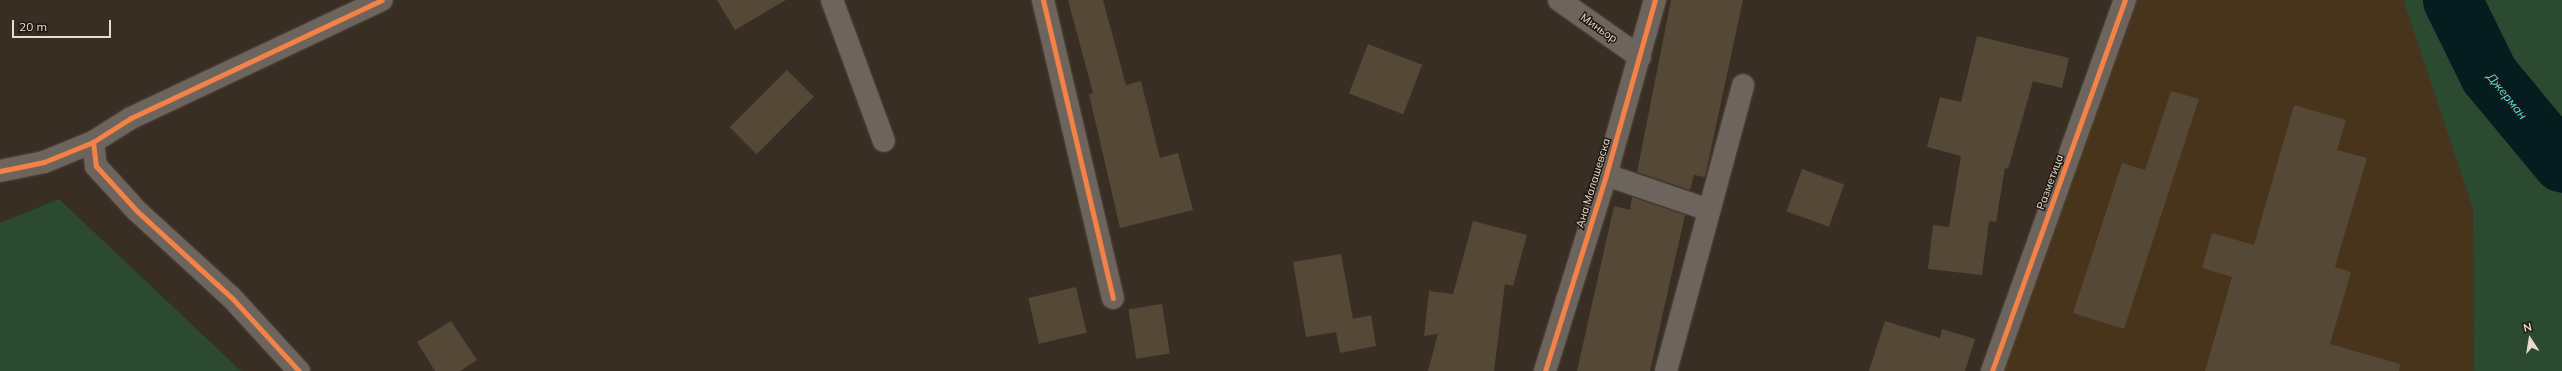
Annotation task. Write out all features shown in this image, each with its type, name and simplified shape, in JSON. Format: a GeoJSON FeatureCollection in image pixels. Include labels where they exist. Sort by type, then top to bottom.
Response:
{"type":"FeatureCollection","features":[{"type":"Feature","properties":{"kind":"street"},"geometry":{"type":"LineString","coordinates":[[0,171],[44,162],[93,142],[131,118],[382,0]]}},
{"type":"Feature","properties":{"kind":"street"},"geometry":{"type":"LineString","coordinates":[[832,0],[884,141]]}},
{"type":"Feature","properties":{"kind":"street"},"geometry":{"type":"LineString","coordinates":[[1042,0],[1113,298]]}},
{"type":"Feature","properties":{"kind":"street","name":"Миньор"},"geometry":{"type":"LineString","coordinates":[[1559,0],[1640,57]]}},
{"type":"Feature","properties":{"kind":"street","name":"Ана Малашевска"},"geometry":{"type":"LineString","coordinates":[[1545,371],[1606,175],[1640,57],[1654,0]]}},
{"type":"Feature","properties":{"kind":"street","name":"Разметица"},"geometry":{"type":"LineString","coordinates":[[1992,371],[2125,0]]}},
{"type":"Feature","properties":{"kind":"street"},"geometry":{"type":"LineString","coordinates":[[1666,371],[1743,85]]}},
{"type":"Feature","properties":{"kind":"street"},"geometry":{"type":"LineString","coordinates":[[93,142],[96,166],[137,211],[232,298],[298,371]]}},
{"type":"Feature","properties":{"kind":"street"},"geometry":{"type":"LineString","coordinates":[[1606,175],[1709,210]]}},
{"type":"Feature","properties":{"kind":"shaded area"},"geometry":{"type":"Polygon","coordinates":[[[2125,0],[2403,0],[2473,210],[2474,371],[1992,371],[2125,0]]]}},
{"type":"Feature","properties":{"kind":"green space"},"geometry":{"type":"Polygon","coordinates":[[[2403,0],[2562,0],[2562,371],[2474,371],[2473,210],[2403,0]]]}},
{"type":"Feature","properties":{"kind":"green space"},"geometry":{"type":"Polygon","coordinates":[[[59,199],[241,371],[0,371],[0,223],[59,199]]]}},
{"type":"Feature","properties":{"kind":"building"},"geometry":{"type":"Polygon","coordinates":[[[717,0],[786,0],[735,30],[717,0]]]}},
{"type":"Feature","properties":{"kind":"building"},"geometry":{"type":"Polygon","coordinates":[[[1068,0],[1103,0],[1126,85],[1141,81],[1160,158],[1178,153],[1193,210],[1120,228],[1089,94],[1093,93],[1068,0]]]}},
{"type":"Feature","properties":{"kind":"building"},"geometry":{"type":"Polygon","coordinates":[[[1671,0],[1743,0],[1705,177],[1694,175],[1690,190],[1637,172],[1671,0]]]}},
{"type":"Feature","properties":{"kind":"building"},"geometry":{"type":"Polygon","coordinates":[[[1977,36],[2069,58],[2062,88],[2033,81],[2008,169],[2005,168],[1996,222],[1989,221],[1982,275],[1928,269],[1933,225],[1949,227],[1961,156],[1927,147],[1940,97],[1961,102],[1977,36]]]}},
{"type":"Feature","properties":{"kind":"building"},"geometry":{"type":"Polygon","coordinates":[[[1368,44],[1422,65],[1403,114],[1349,93],[1368,44]]]}},
{"type":"Feature","properties":{"kind":"building"},"geometry":{"type":"Polygon","coordinates":[[[787,70],[814,97],[757,154],[730,127],[787,70]]]}},
{"type":"Feature","properties":{"kind":"building"},"geometry":{"type":"Polygon","coordinates":[[[2171,91],[2199,99],[2124,329],[2073,313],[2122,163],[2145,170],[2171,91]]]}},
{"type":"Feature","properties":{"kind":"building"},"geometry":{"type":"Polygon","coordinates":[[[2294,105],[2346,120],[2337,150],[2367,158],[2335,267],[2351,272],[2330,344],[2400,364],[2399,371],[2205,371],[2232,277],[2202,268],[2212,233],[2254,245],[2294,105]]]}},
{"type":"Feature","properties":{"kind":"building"},"geometry":{"type":"Polygon","coordinates":[[[1802,169],[1844,184],[1829,227],[1787,211],[1802,169]]]}},
{"type":"Feature","properties":{"kind":"building"},"geometry":{"type":"Polygon","coordinates":[[[1632,197],[1685,215],[1650,371],[1577,371],[1614,206],[1630,210],[1632,197]]]}},
{"type":"Feature","properties":{"kind":"building"},"geometry":{"type":"Polygon","coordinates":[[[1473,221],[1527,235],[1513,286],[1505,284],[1494,371],[1428,371],[1438,334],[1424,336],[1429,291],[1453,294],[1473,221]]]}},
{"type":"Feature","properties":{"kind":"building"},"geometry":{"type":"Polygon","coordinates":[[[1341,254],[1353,319],[1371,315],[1376,346],[1340,353],[1336,332],[1306,337],[1293,262],[1341,254]]]}},
{"type":"Feature","properties":{"kind":"building"},"geometry":{"type":"Polygon","coordinates":[[[1076,287],[1087,333],[1039,344],[1028,298],[1076,287]]]}},
{"type":"Feature","properties":{"kind":"building"},"geometry":{"type":"Polygon","coordinates":[[[1162,304],[1170,353],[1136,359],[1128,309],[1162,304]]]}},
{"type":"Feature","properties":{"kind":"building"},"geometry":{"type":"Polygon","coordinates":[[[451,321],[477,360],[460,371],[435,371],[417,342],[451,321]]]}},
{"type":"Feature","properties":{"kind":"building"},"geometry":{"type":"Polygon","coordinates":[[[1885,321],[1940,338],[1942,329],[1975,339],[1965,371],[1869,371],[1885,321]]]}},
{"type":"Feature","properties":{"kind":"waterway","name":"Джерман"},"geometry":{"type":"LineString","coordinates":[[2452,0],[2489,75],[2562,163]]}},
{"type":"Feature","properties":{"kind":"cycle path"},"geometry":{"type":"LineString","coordinates":[[0,171],[44,162],[93,142],[131,118],[382,0]]}},
{"type":"Feature","properties":{"kind":"cycle path"},"geometry":{"type":"LineString","coordinates":[[1043,0],[1113,298]]}},
{"type":"Feature","properties":{"kind":"cycle path"},"geometry":{"type":"LineString","coordinates":[[1545,371],[1606,175],[1655,0]]}},
{"type":"Feature","properties":{"kind":"cycle path"},"geometry":{"type":"LineString","coordinates":[[1992,371],[2125,0]]}},
{"type":"Feature","properties":{"kind":"cycle path"},"geometry":{"type":"LineString","coordinates":[[93,142],[96,166],[137,211],[232,298],[299,371]]}}]}
